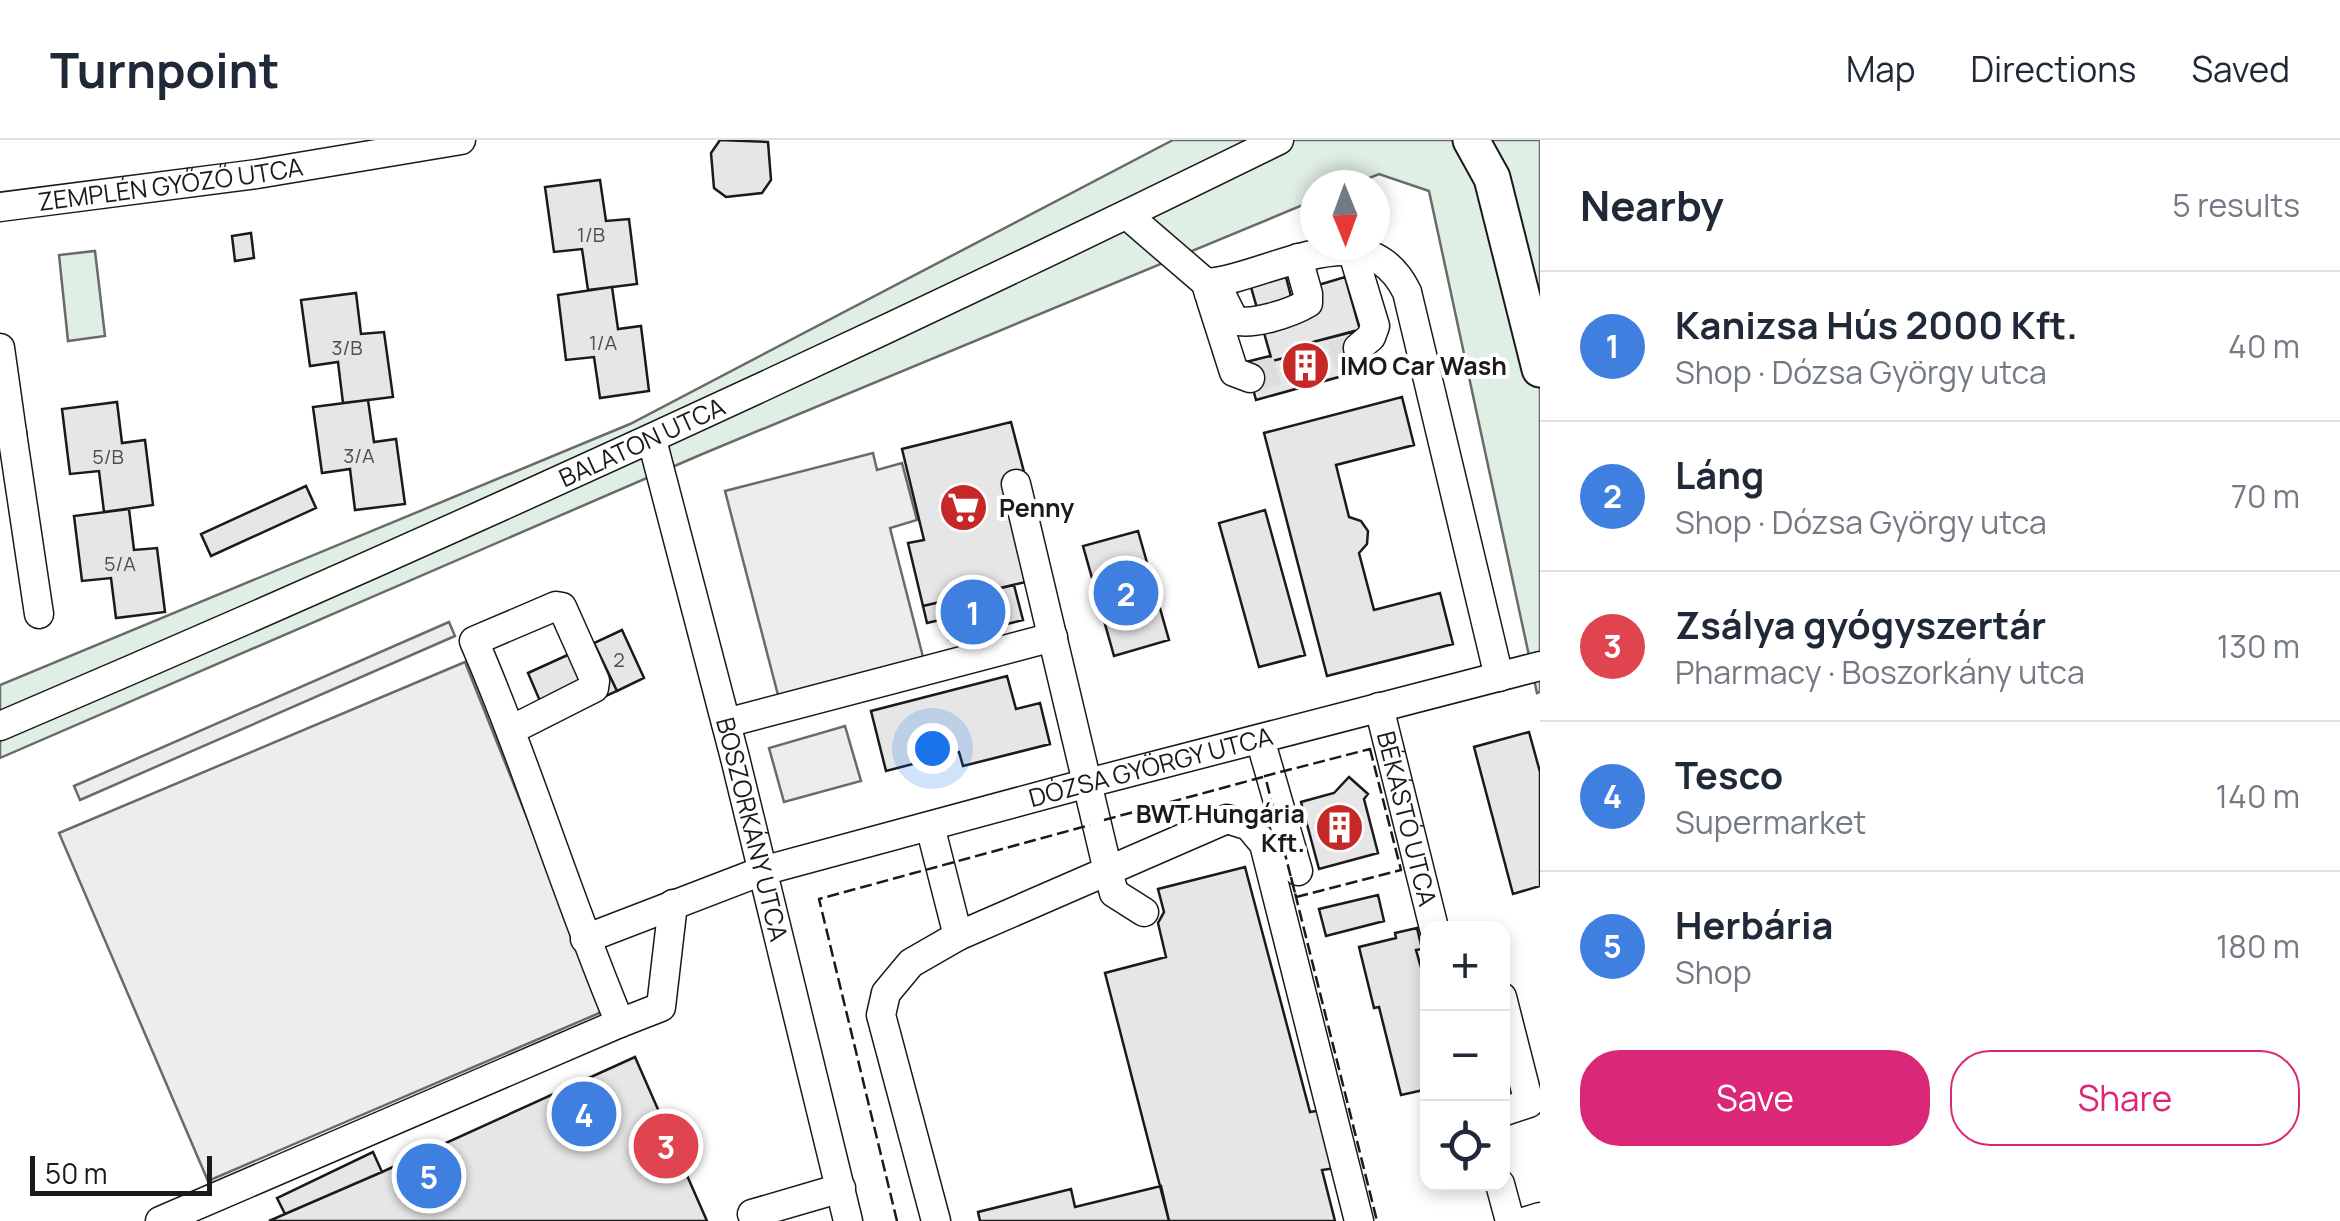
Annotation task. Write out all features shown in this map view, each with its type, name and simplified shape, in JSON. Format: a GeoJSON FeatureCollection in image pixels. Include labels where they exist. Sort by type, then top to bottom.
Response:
{"type":"FeatureCollection","features":[{"type":"Feature","properties":{"kind":"main road"},"geometry":{"type":"LineString","coordinates":[[1471,140],[1492,178]]}},
{"type":"Feature","properties":{"kind":"main road"},"geometry":{"type":"LineString","coordinates":[[1480,140],[1540,368]]}},
{"type":"Feature","properties":{"kind":"street","name":"ZEMPLÉN GYŐZŐ UTCA"},"geometry":{"type":"LineString","coordinates":[[0,207],[257,174],[460,140]]}},
{"type":"Feature","properties":{"kind":"street","name":"BALATON UTCA"},"geometry":{"type":"LineString","coordinates":[[0,726],[652,440],[1279,140]]}},
{"type":"Feature","properties":{"kind":"street"},"geometry":{"type":"LineString","coordinates":[[1127,215],[1207,289],[1222,296],[1230,316],[1239,323],[1304,306],[1310,299],[1298,258],[1207,289]]}},
{"type":"Feature","properties":{"kind":"street"},"geometry":{"type":"LineString","coordinates":[[1355,260],[1375,326],[1371,337],[1358,348]]}},
{"type":"Feature","properties":{"kind":"street"},"geometry":{"type":"LineString","coordinates":[[1383,260],[1398,274],[1406,292],[1499,676]]}},
{"type":"Feature","properties":{"kind":"street"},"geometry":{"type":"LineString","coordinates":[[1207,289],[1234,372],[1250,378]]}},
{"type":"Feature","properties":{"kind":"street"},"geometry":{"type":"LineString","coordinates":[[0,348],[6,433],[39,614]]}},
{"type":"Feature","properties":{"kind":"street","name":"BOSZORKÁNY UTCA"},"geometry":{"type":"LineString","coordinates":[[652,440],[735,758],[848,1221]]}},
{"type":"Feature","properties":{"kind":"street"},"geometry":{"type":"LineString","coordinates":[[1016,484],[1114,893],[1144,912]]}},
{"type":"Feature","properties":{"kind":"street"},"geometry":{"type":"LineString","coordinates":[[512,730],[594,688],[595,682],[562,606],[474,640],[512,730],[584,939],[620,1023]]}},
{"type":"Feature","properties":{"kind":"street"},"geometry":{"type":"LineString","coordinates":[[726,723],[1053,636]]}},
{"type":"Feature","properties":{"kind":"street","name":"DÓZSA GYÖRGY UTCA"},"geometry":{"type":"LineString","coordinates":[[584,939],[762,871],[1540,666]]}},
{"type":"Feature","properties":{"kind":"street","name":"BÉKÁSTÓ UTCA"},"geometry":{"type":"LineString","coordinates":[[1379,707],[1432,921]]}},
{"type":"Feature","properties":{"kind":"street"},"geometry":{"type":"LineString","coordinates":[[1260,739],[1298,872]]}},
{"type":"Feature","properties":{"kind":"street"},"geometry":{"type":"LineString","coordinates":[[936,1221],[882,1015],[886,993],[901,972],[958,936],[1227,819],[1249,826],[1260,837],[1359,1221]]}},
{"type":"Feature","properties":{"kind":"street"},"geometry":{"type":"LineString","coordinates":[[930,826],[958,936]]}},
{"type":"Feature","properties":{"kind":"street"},"geometry":{"type":"LineString","coordinates":[[160,1221],[662,1008],[672,904]]}},
{"type":"Feature","properties":{"kind":"street"},"geometry":{"type":"LineString","coordinates":[[1505,1011],[1524,1105]]}},
{"type":"Feature","properties":{"kind":"street"},"geometry":{"type":"LineString","coordinates":[[752,1214],[841,1188]]}},
{"type":"Feature","properties":{"kind":"street"},"geometry":{"type":"LineString","coordinates":[[1502,1191],[1510,1221]]}},
{"type":"Feature","properties":{"kind":"street"},"geometry":{"type":"LineString","coordinates":[[1527,1221],[1540,1217]]}},
{"type":"Feature","properties":{"kind":"green space"},"geometry":{"type":"Polygon","coordinates":[[[1173,140],[1540,140],[1540,692],[1537,693],[1429,191],[1390,178],[1390,170],[1300,170],[1300,206],[700,455],[0,758],[0,685],[630,424],[1173,140]]]}},
{"type":"Feature","properties":{"kind":"green space"},"geometry":{"type":"Polygon","coordinates":[[[95,251],[105,336],[68,341],[59,255],[95,251]]]}},
{"type":"Feature","properties":{"kind":"shaded area"},"geometry":{"type":"Polygon","coordinates":[[[873,453],[877,470],[902,463],[917,520],[890,528],[923,657],[778,695],[725,491],[873,453]]]}},
{"type":"Feature","properties":{"kind":"shaded area"},"geometry":{"type":"Polygon","coordinates":[[[449,622],[455,636],[80,800],[74,786],[449,622]]]}},
{"type":"Feature","properties":{"kind":"shaded area"},"geometry":{"type":"Polygon","coordinates":[[[465,662],[604,1011],[208,1181],[59,833],[465,662]]]}},
{"type":"Feature","properties":{"kind":"shaded area"},"geometry":{"type":"Polygon","coordinates":[[[845,726],[861,781],[784,802],[769,748],[845,726]]]}},
{"type":"Feature","properties":{"kind":"building"},"geometry":{"type":"Polygon","coordinates":[[[720,140],[768,142],[771,180],[762,193],[726,197],[714,188],[711,153],[720,140]]]}},
{"type":"Feature","properties":{"kind":"building"},"geometry":{"type":"Polygon","coordinates":[[[600,180],[606,221],[629,219],[637,284],[588,290],[582,249],[554,252],[545,187],[600,180]]]}},
{"type":"Feature","properties":{"kind":"building"},"geometry":{"type":"Polygon","coordinates":[[[251,233],[254,258],[235,261],[232,236],[251,233]]]}},
{"type":"Feature","properties":{"kind":"building"},"geometry":{"type":"Polygon","coordinates":[[[1286,277],[1293,304],[1315,286],[1345,277],[1360,330],[1305,344],[1308,352],[1272,361],[1251,287],[1286,277]]]}},
{"type":"Feature","properties":{"kind":"building"},"geometry":{"type":"Polygon","coordinates":[[[612,287],[618,329],[641,326],[649,391],[600,398],[594,357],[566,360],[558,295],[612,287]]]}},
{"type":"Feature","properties":{"kind":"building"},"geometry":{"type":"Polygon","coordinates":[[[356,293],[361,334],[384,332],[393,397],[343,403],[338,362],[310,366],[301,300],[356,293]]]}},
{"type":"Feature","properties":{"kind":"building","name":"IMO Car Wash"},"geometry":{"type":"Polygon","coordinates":[[[1354,331],[1364,370],[1256,400],[1246,362],[1270,356],[1272,361],[1308,352],[1305,344],[1354,331]]]}},
{"type":"Feature","properties":{"kind":"building"},"geometry":{"type":"Polygon","coordinates":[[[1402,397],[1414,445],[1336,465],[1349,517],[1361,521],[1368,531],[1367,544],[1359,553],[1374,610],[1440,593],[1453,644],[1327,676],[1264,433],[1402,397]]]}},
{"type":"Feature","properties":{"kind":"building"},"geometry":{"type":"Polygon","coordinates":[[[368,400],[374,442],[396,439],[405,504],[355,510],[350,469],[322,473],[313,407],[368,400]]]}},
{"type":"Feature","properties":{"kind":"building"},"geometry":{"type":"Polygon","coordinates":[[[117,402],[122,443],[145,440],[153,505],[104,512],[99,471],[70,474],[62,409],[117,402]]]}},
{"type":"Feature","properties":{"kind":"building","name":"Penny"},"geometry":{"type":"Polygon","coordinates":[[[1011,422],[1024,472],[1005,477],[1030,581],[923,606],[908,543],[924,540],[902,449],[1011,422]]]}},
{"type":"Feature","properties":{"kind":"building"},"geometry":{"type":"Polygon","coordinates":[[[306,486],[316,508],[211,556],[201,534],[306,486]]]}},
{"type":"Feature","properties":{"kind":"building"},"geometry":{"type":"Polygon","coordinates":[[[129,509],[134,550],[157,548],[165,612],[116,618],[111,578],[82,581],[74,516],[129,509]]]}},
{"type":"Feature","properties":{"kind":"building"},"geometry":{"type":"Polygon","coordinates":[[[1265,510],[1305,655],[1259,667],[1219,523],[1265,510]]]}},
{"type":"Feature","properties":{"kind":"building"},"geometry":{"type":"Polygon","coordinates":[[[1138,531],[1169,640],[1114,656],[1083,546],[1138,531]]]}},
{"type":"Feature","properties":{"kind":"building"},"geometry":{"type":"Polygon","coordinates":[[[1014,585],[1023,620],[949,639],[944,619],[927,623],[923,606],[1014,585]]]}},
{"type":"Feature","properties":{"kind":"building"},"geometry":{"type":"Polygon","coordinates":[[[622,630],[644,678],[617,691],[594,643],[622,630]]]}},
{"type":"Feature","properties":{"kind":"building"},"geometry":{"type":"Polygon","coordinates":[[[594,643],[617,691],[549,722],[528,673],[594,643]]]}},
{"type":"Feature","properties":{"kind":"building"},"geometry":{"type":"Polygon","coordinates":[[[1007,676],[1016,709],[1040,703],[1050,744],[963,766],[959,752],[886,771],[871,711],[1007,676]]]}},
{"type":"Feature","properties":{"kind":"building"},"geometry":{"type":"Polygon","coordinates":[[[1529,732],[1540,772],[1540,886],[1513,894],[1474,747],[1529,732]]]}},
{"type":"Feature","properties":{"kind":"building","name":"BWT Hungária Kft."},"geometry":{"type":"Polygon","coordinates":[[[1349,777],[1368,794],[1364,799],[1378,853],[1319,869],[1301,802],[1334,793],[1349,777]]]}},
{"type":"Feature","properties":{"kind":"building"},"geometry":{"type":"Polygon","coordinates":[[[1245,867],[1310,1112],[1322,1110],[1336,1168],[1322,1170],[1335,1221],[1169,1221],[1105,973],[1166,957],[1158,923],[1164,912],[1158,889],[1245,867]]]}},
{"type":"Feature","properties":{"kind":"building"},"geometry":{"type":"Polygon","coordinates":[[[1378,895],[1384,921],[1326,936],[1319,909],[1378,895]]]}},
{"type":"Feature","properties":{"kind":"building"},"geometry":{"type":"Polygon","coordinates":[[[1417,928],[1420,941],[1420,949],[1416,950],[1420,964],[1420,1091],[1401,1095],[1359,947],[1396,938],[1395,933],[1417,928]]]}},
{"type":"Feature","properties":{"kind":"building"},"geometry":{"type":"Polygon","coordinates":[[[635,1057],[707,1221],[269,1221],[382,1172],[635,1057]]]}},
{"type":"Feature","properties":{"kind":"building"},"geometry":{"type":"Polygon","coordinates":[[[373,1152],[382,1172],[285,1214],[277,1198],[373,1152]]]}},
{"type":"Feature","properties":{"kind":"building"},"geometry":{"type":"Polygon","coordinates":[[[1161,1186],[1169,1221],[980,1221],[978,1212],[1071,1189],[1075,1207],[1161,1186]]]}},
{"type":"Feature","properties":{"kind":"tunnel"},"geometry":{"type":"LineString","coordinates":[[1250,378],[1358,348]]}},
{"type":"Feature","properties":{"kind":"fence"},"geometry":{"type":"LineString","coordinates":[[1370,749],[1401,870],[1296,897],[1265,776],[1370,749]]}},
{"type":"Feature","properties":{"kind":"fence"},"geometry":{"type":"LineString","coordinates":[[1104,820],[1263,777]]}},
{"type":"Feature","properties":{"kind":"fence"},"geometry":{"type":"LineString","coordinates":[[897,1221],[819,899],[1090,825]]}},
{"type":"Feature","properties":{"kind":"fence"},"geometry":{"type":"LineString","coordinates":[[1291,877],[1377,1221]]}},
{"type":"Feature","properties":{"kind":"place","name":"IMO Car Wash"},"geometry":{"type":"Point","coordinates":[1305,366]}},
{"type":"Feature","properties":{"kind":"place","name":"Penny"},"geometry":{"type":"Point","coordinates":[964,508]}},
{"type":"Feature","properties":{"kind":"place","name":"Láng"},"geometry":{"type":"Point","coordinates":[1126,593]}},
{"type":"Feature","properties":{"kind":"place","name":"Kanizsa Hús 2000 Kft."},"geometry":{"type":"Point","coordinates":[973,612]}},
{"type":"Feature","properties":{"kind":"place","name":"BWT Hungária Kft."},"geometry":{"type":"Point","coordinates":[1340,828]}},
{"type":"Feature","properties":{"kind":"place","name":"Tesco"},"geometry":{"type":"Point","coordinates":[584,1114]}},
{"type":"Feature","properties":{"kind":"place","name":"Zsálya gyógyszertár"},"geometry":{"type":"Point","coordinates":[666,1146]}},
{"type":"Feature","properties":{"kind":"place","name":"Herbária"},"geometry":{"type":"Point","coordinates":[429,1176]}}]}
